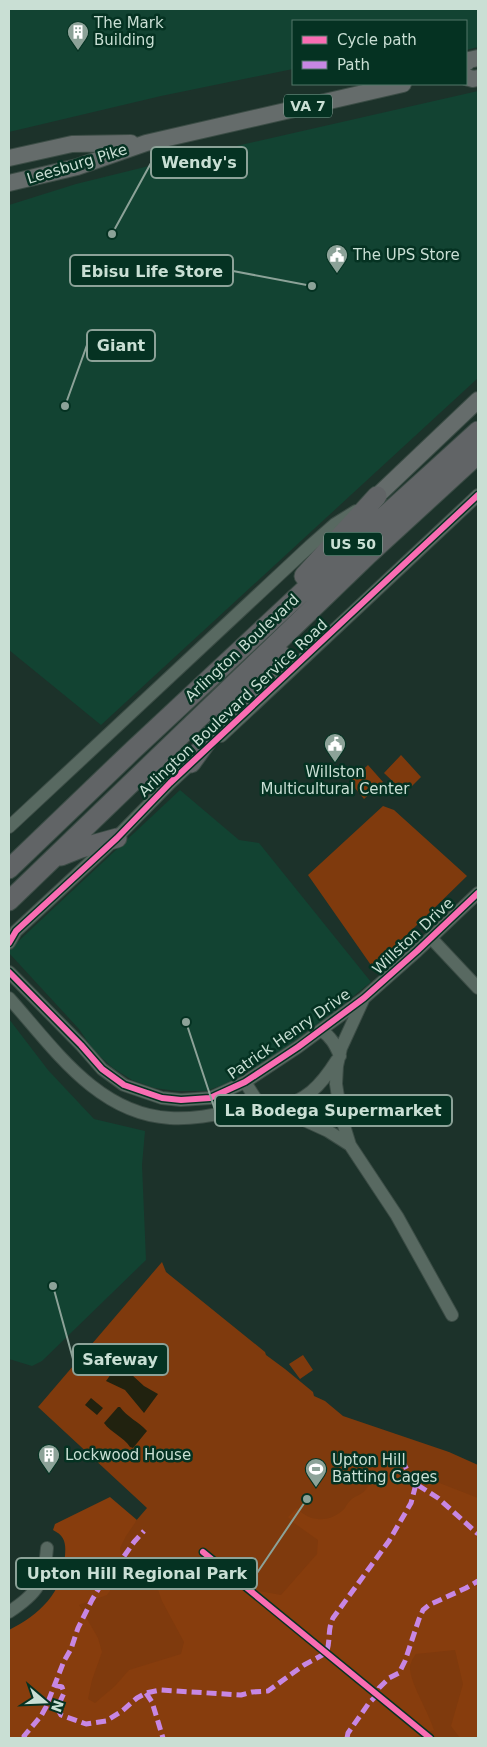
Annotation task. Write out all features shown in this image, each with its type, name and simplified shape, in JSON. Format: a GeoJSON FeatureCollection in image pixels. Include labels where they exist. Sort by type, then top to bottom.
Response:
{"type":"FeatureCollection","features":[{"type":"Feature","properties":{"kind":"highway","name":"Arlington Boulevard"},"geometry":{"type":"LineString","coordinates":[[9,869],[231,658],[478,431]]}},
{"type":"Feature","properties":{"kind":"highway","name":"Arlington Boulevard"},"geometry":{"type":"LineString","coordinates":[[9,901],[370,554],[478,455]]}},
{"type":"Feature","properties":{"kind":"highway"},"geometry":{"type":"LineString","coordinates":[[231,658],[377,496]]}},
{"type":"Feature","properties":{"kind":"highway"},"geometry":{"type":"LineString","coordinates":[[191,764],[212,734],[370,554]]}},
{"type":"Feature","properties":{"kind":"highway"},"geometry":{"type":"LineString","coordinates":[[55,858],[81,848],[117,838]]}},
{"type":"Feature","properties":{"kind":"main road","name":"Leesburg Pike"},"geometry":{"type":"LineString","coordinates":[[9,183],[77,167],[146,143],[399,85]]}},
{"type":"Feature","properties":{"kind":"main road","name":"Leesburg Pike"},"geometry":{"type":"LineString","coordinates":[[9,158],[72,144],[146,143]]}},
{"type":"Feature","properties":{"kind":"main road"},"geometry":{"type":"LineString","coordinates":[[377,496],[478,400]]}},
{"type":"Feature","properties":{"kind":"street"},"geometry":{"type":"LineString","coordinates":[[9,827],[329,530],[377,496]]}},
{"type":"Feature","properties":{"kind":"street","name":"Arlington Boulevard Service Road"},"geometry":{"type":"LineString","coordinates":[[9,943],[16,931],[117,838],[170,783],[476,501]]}},
{"type":"Feature","properties":{"kind":"street","name":"Willston Drive"},"geometry":{"type":"LineString","coordinates":[[364,998],[431,938],[478,892]]}},
{"type":"Feature","properties":{"kind":"street"},"geometry":{"type":"LineString","coordinates":[[431,938],[478,988]]}},
{"type":"Feature","properties":{"kind":"street","name":"Patrick Henry Drive"},"geometry":{"type":"LineString","coordinates":[[9,972],[102,1068],[124,1085],[162,1098],[181,1100],[210,1098],[246,1082],[364,998]]}},
{"type":"Feature","properties":{"kind":"street","name":"Patrick Henry Drive"},"geometry":{"type":"LineString","coordinates":[[9,998],[88,1084],[116,1103],[145,1114],[171,1118],[214,1115],[289,1105],[318,1087],[340,1056]]}},
{"type":"Feature","properties":{"kind":"street","name":"Patrick Henry Drive"},"geometry":{"type":"LineString","coordinates":[[364,998],[349,1028],[340,1056],[336,1084],[338,1100],[350,1145],[397,1216],[452,1315]]}},
{"type":"Feature","properties":{"kind":"street","name":"Patrick Henry Drive"},"geometry":{"type":"LineString","coordinates":[[321,1030],[336,1044],[340,1056]]}},
{"type":"Feature","properties":{"kind":"street","name":"Patrick Henry Drive"},"geometry":{"type":"LineString","coordinates":[[246,1082],[257,1101],[328,1131],[350,1145]]}},
{"type":"Feature","properties":{"kind":"street"},"geometry":{"type":"LineString","coordinates":[[9,1612],[28,1599],[41,1581],[46,1565],[47,1548]]}},
{"type":"Feature","properties":{"kind":"shaded area"},"geometry":{"type":"Polygon","coordinates":[[[9,9],[478,9],[478,47],[467,50],[467,20],[292,20],[292,69],[161,96],[9,132],[9,9]]]}},
{"type":"Feature","properties":{"kind":"shaded area"},"geometry":{"type":"Polygon","coordinates":[[[478,91],[478,378],[101,725],[9,650],[9,205],[76,184],[149,166],[478,91]]]}},
{"type":"Feature","properties":{"kind":"shaded area"},"geometry":{"type":"Polygon","coordinates":[[[401,755],[421,777],[405,793],[384,773],[401,755]]]}},
{"type":"Feature","properties":{"kind":"shaded area"},"geometry":{"type":"Polygon","coordinates":[[[368,765],[383,782],[364,799],[350,782],[368,765]]]}},
{"type":"Feature","properties":{"kind":"shaded area"},"geometry":{"type":"Polygon","coordinates":[[[180,790],[239,840],[259,843],[371,982],[329,1016],[253,1071],[239,1079],[206,1091],[177,1091],[154,1088],[132,1080],[113,1068],[94,1051],[79,1029],[9,953],[9,950],[180,790]]]}},
{"type":"Feature","properties":{"kind":"shaded area"},"geometry":{"type":"Polygon","coordinates":[[[383,806],[394,810],[467,876],[373,968],[308,875],[383,806]]]}},
{"type":"Feature","properties":{"kind":"shaded area"},"geometry":{"type":"Polygon","coordinates":[[[9,1019],[48,1070],[94,1119],[145,1131],[142,1165],[146,1260],[42,1361],[32,1366],[9,1359],[9,1019]]]}},
{"type":"Feature","properties":{"kind":"shaded area"},"geometry":{"type":"Polygon","coordinates":[[[162,1262],[166,1272],[313,1392],[314,1396],[325,1401],[343,1416],[449,1452],[478,1465],[478,1738],[16,1738],[9,1668],[147,1508],[38,1407],[162,1262]]]}},
{"type":"Feature","properties":{"kind":"shaded area"},"geometry":{"type":"Polygon","coordinates":[[[303,1355],[313,1370],[300,1379],[289,1364],[303,1355]]]}},
{"type":"Feature","properties":{"kind":"shaded area"},"geometry":{"type":"Polygon","coordinates":[[[119,1363],[144,1386],[158,1394],[144,1413],[125,1390],[106,1381],[119,1363]]]}},
{"type":"Feature","properties":{"kind":"shaded area"},"geometry":{"type":"Polygon","coordinates":[[[91,1398],[103,1408],[97,1415],[85,1405],[91,1398]]]}},
{"type":"Feature","properties":{"kind":"shaded area"},"geometry":{"type":"Polygon","coordinates":[[[118,1407],[147,1431],[133,1448],[104,1423],[118,1407]]]}},
{"type":"Feature","properties":{"kind":"shaded area"},"geometry":{"type":"Polygon","coordinates":[[[366,1457],[478,1498],[478,1738],[460,1738],[451,1726],[463,1684],[455,1650],[416,1654],[412,1661],[410,1668],[413,1682],[434,1730],[413,1738],[10,1738],[9,1630],[40,1609],[48,1601],[60,1581],[64,1569],[65,1547],[62,1537],[53,1530],[55,1524],[110,1497],[137,1520],[120,1548],[123,1572],[107,1595],[79,1605],[98,1638],[102,1652],[92,1680],[88,1699],[95,1703],[115,1686],[129,1670],[181,1654],[184,1642],[162,1601],[156,1584],[163,1577],[194,1590],[215,1583],[281,1595],[317,1554],[318,1540],[288,1517],[297,1508],[314,1519],[327,1519],[339,1513],[351,1500],[363,1492],[369,1484],[370,1472],[366,1457]]]}},
{"type":"Feature","properties":{"kind":"marked path"},"geometry":{"type":"LineString","coordinates":[[402,1460],[416,1484],[438,1498],[478,1534]]}},
{"type":"Feature","properties":{"kind":"marked path"},"geometry":{"type":"LineString","coordinates":[[55,1685],[62,1687],[64,1693],[57,1708],[61,1715],[86,1724],[106,1721],[122,1711],[137,1698],[146,1693],[160,1690],[241,1695],[268,1691],[304,1665],[326,1653],[333,1618],[389,1541],[411,1503],[416,1484]]}},
{"type":"Feature","properties":{"kind":"marked path"},"geometry":{"type":"LineString","coordinates":[[25,1738],[24,1736],[46,1707],[78,1628],[92,1600],[102,1583],[113,1572],[144,1531]]}},
{"type":"Feature","properties":{"kind":"marked path"},"geometry":{"type":"LineString","coordinates":[[347,1738],[348,1733],[369,1703],[377,1695],[379,1688],[389,1678],[399,1673],[423,1610],[429,1605],[478,1581]]}},
{"type":"Feature","properties":{"kind":"marked path"},"geometry":{"type":"LineString","coordinates":[[146,1693],[152,1702],[163,1738]]}},
{"type":"Feature","properties":{"kind":"cycle path"},"geometry":{"type":"LineString","coordinates":[[9,943],[16,931],[117,838],[170,783],[478,495]]}},
{"type":"Feature","properties":{"kind":"cycle path"},"geometry":{"type":"LineString","coordinates":[[9,972],[102,1069],[124,1085],[162,1098],[181,1100],[210,1098],[245,1082],[298,1047],[364,998],[478,893]]}},
{"type":"Feature","properties":{"kind":"cycle path"},"geometry":{"type":"LineString","coordinates":[[203,1552],[430,1738]]}},
{"type":"Feature","properties":{"kind":"place","name":"The Mark Building"},"geometry":{"type":"Point","coordinates":[78,51]}},
{"type":"Feature","properties":{"kind":"place","name":"Wendy's"},"geometry":{"type":"Point","coordinates":[112,234]}},
{"type":"Feature","properties":{"kind":"place","name":"The UPS Store"},"geometry":{"type":"Point","coordinates":[337,274]}},
{"type":"Feature","properties":{"kind":"place","name":"Ebisu Life Store"},"geometry":{"type":"Point","coordinates":[312,286]}},
{"type":"Feature","properties":{"kind":"place","name":"Giant"},"geometry":{"type":"Point","coordinates":[65,406]}},
{"type":"Feature","properties":{"kind":"place","name":"Willston Multicultural Center"},"geometry":{"type":"Point","coordinates":[335,763]}},
{"type":"Feature","properties":{"kind":"place","name":"La Bodega Supermarket"},"geometry":{"type":"Point","coordinates":[186,1022]}},
{"type":"Feature","properties":{"kind":"place","name":"Safeway"},"geometry":{"type":"Point","coordinates":[53,1286]}},
{"type":"Feature","properties":{"kind":"place","name":"Lockwood House"},"geometry":{"type":"Point","coordinates":[49,1474]}},
{"type":"Feature","properties":{"kind":"place","name":"Upton Hill Batting Cages"},"geometry":{"type":"Point","coordinates":[316,1488]}},
{"type":"Feature","properties":{"kind":"place","name":"Upton Hill Regional Park"},"geometry":{"type":"Point","coordinates":[307,1499]}}]}
